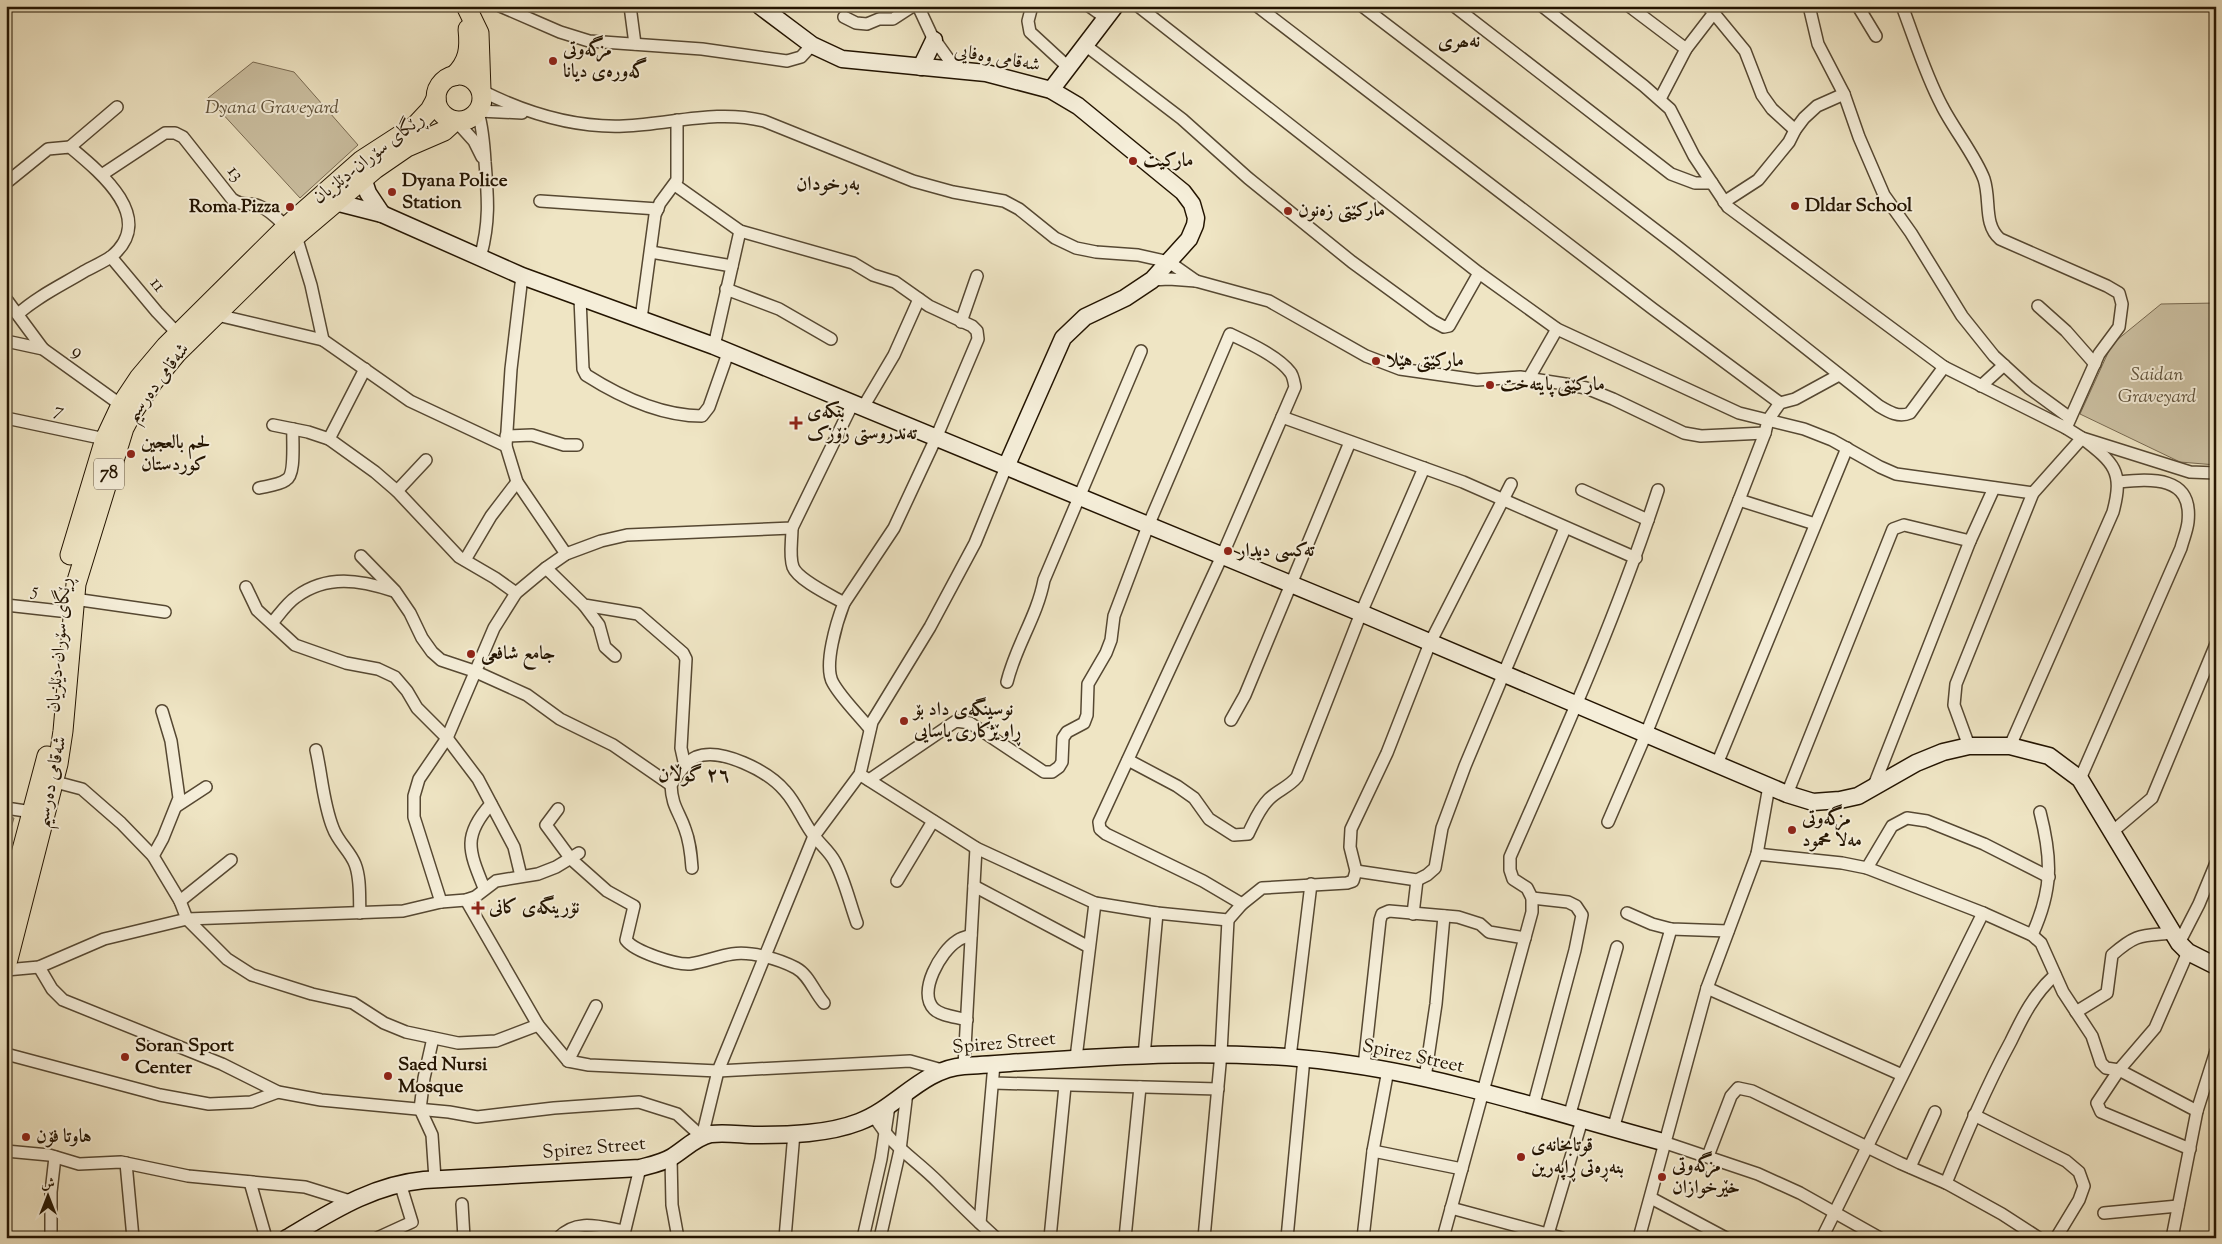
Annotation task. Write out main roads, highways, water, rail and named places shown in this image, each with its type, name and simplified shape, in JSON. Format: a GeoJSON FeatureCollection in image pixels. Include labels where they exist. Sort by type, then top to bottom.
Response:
{"type":"FeatureCollection","features":[{"type":"Feature","properties":{"kind":"main road"},"geometry":{"type":"LineString","coordinates":[[468,11],[479,33],[483,100],[478,112],[468,120],[455,121],[442,113],[436,99],[439,87],[443,82],[454,76],[463,66],[468,54],[468,11]]}},
{"type":"Feature","properties":{"kind":"main road"},"geometry":{"type":"LineString","coordinates":[[454,76],[470,78],[481,91]]}},
{"type":"Feature","properties":{"kind":"main road","name":"ڕێگای سۆران-دێلزیان"},"geometry":{"type":"LineString","coordinates":[[6,910],[32,812],[48,779],[67,605],[67,566],[99,481],[105,439],[121,405],[138,378],[178,334],[291,232],[362,160],[416,125],[430,110],[436,99]]}},
{"type":"Feature","properties":{"kind":"main road","name":"شەقامی دەرسیم"},"geometry":{"type":"LineString","coordinates":[[99,481],[124,428],[142,398],[177,353],[217,315],[291,232],[335,202],[363,178],[407,147],[444,131],[455,121]]}},
{"type":"Feature","properties":{"kind":"main road","name":"شەقامی دەرسیم"},"geometry":{"type":"LineString","coordinates":[[6,968],[48,779]]}},
{"type":"Feature","properties":{"kind":"place","name":"مزگەوتی گەورەی دیانا"},"geometry":{"type":"Point","coordinates":[553,61]}},
{"type":"Feature","properties":{"kind":"place","name":"ماركيت"},"geometry":{"type":"Point","coordinates":[1133,161]}},
{"type":"Feature","properties":{"kind":"place","name":"Dyana Police Station"},"geometry":{"type":"Point","coordinates":[392,192]}},
{"type":"Feature","properties":{"kind":"place","name":"Dldar School"},"geometry":{"type":"Point","coordinates":[1795,206]}},
{"type":"Feature","properties":{"kind":"place","name":"Roma Pizza"},"geometry":{"type":"Point","coordinates":[290,207]}},
{"type":"Feature","properties":{"kind":"place","name":"مارکێتی زەنون"},"geometry":{"type":"Point","coordinates":[1288,211]}},
{"type":"Feature","properties":{"kind":"place","name":"مارکێتی هێلا"},"geometry":{"type":"Point","coordinates":[1376,361]}},
{"type":"Feature","properties":{"kind":"place","name":"مارکێتی پایتەخت"},"geometry":{"type":"Point","coordinates":[1490,385]}},
{"type":"Feature","properties":{"kind":"place","name":"بنکەی تەندروستی زۆزک"},"geometry":{"type":"Point","coordinates":[796,423]}},
{"type":"Feature","properties":{"kind":"place","name":"لحم بالعجین کوردستان"},"geometry":{"type":"Point","coordinates":[131,454]}},
{"type":"Feature","properties":{"kind":"place","name":"تەكسی دیدار"},"geometry":{"type":"Point","coordinates":[1228,551]}},
{"type":"Feature","properties":{"kind":"place","name":"جامع شافعی"},"geometry":{"type":"Point","coordinates":[471,654]}},
{"type":"Feature","properties":{"kind":"place","name":"نوسینگەی داد بۆ ڕاوێژكاری یاسایی"},"geometry":{"type":"Point","coordinates":[904,721]}},
{"type":"Feature","properties":{"kind":"place","name":"مزگه‌وتی مه‌لا محمود"},"geometry":{"type":"Point","coordinates":[1792,830]}},
{"type":"Feature","properties":{"kind":"place","name":"نۆرینگەی کانی"},"geometry":{"type":"Point","coordinates":[478,908]}},
{"type":"Feature","properties":{"kind":"place","name":"Soran Sport Center"},"geometry":{"type":"Point","coordinates":[125,1057]}},
{"type":"Feature","properties":{"kind":"place","name":"Saed Nursi Mosque"},"geometry":{"type":"Point","coordinates":[388,1076]}},
{"type":"Feature","properties":{"kind":"place","name":"هاوتا فۆن"},"geometry":{"type":"Point","coordinates":[26,1137]}},
{"type":"Feature","properties":{"kind":"place","name":"قوتابخانەی بنەڕەتی ڕاپەرین"},"geometry":{"type":"Point","coordinates":[1521,1157]}},
{"type":"Feature","properties":{"kind":"place","name":"مزگەوتی خێرخوازان"},"geometry":{"type":"Point","coordinates":[1662,1177]}},
{"type":"Feature","properties":{"kind":"district","name":"نەھری"},"geometry":{"type":"Point","coordinates":[1459,42]}},
{"type":"Feature","properties":{"kind":"district","name":"بەرخودان"},"geometry":{"type":"Point","coordinates":[828,185]}},
{"type":"Feature","properties":{"kind":"district","name":"٢٦ گوڵان"},"geometry":{"type":"Point","coordinates":[694,776]}},
{"type":"Feature","properties":{"kind":"park label","name":"Dyana Graveyard"},"geometry":{"type":"Point","coordinates":[272,108]}},
{"type":"Feature","properties":{"kind":"park label","name":"Saidan Graveyard"},"geometry":{"type":"Point","coordinates":[2157,386]}}]}
